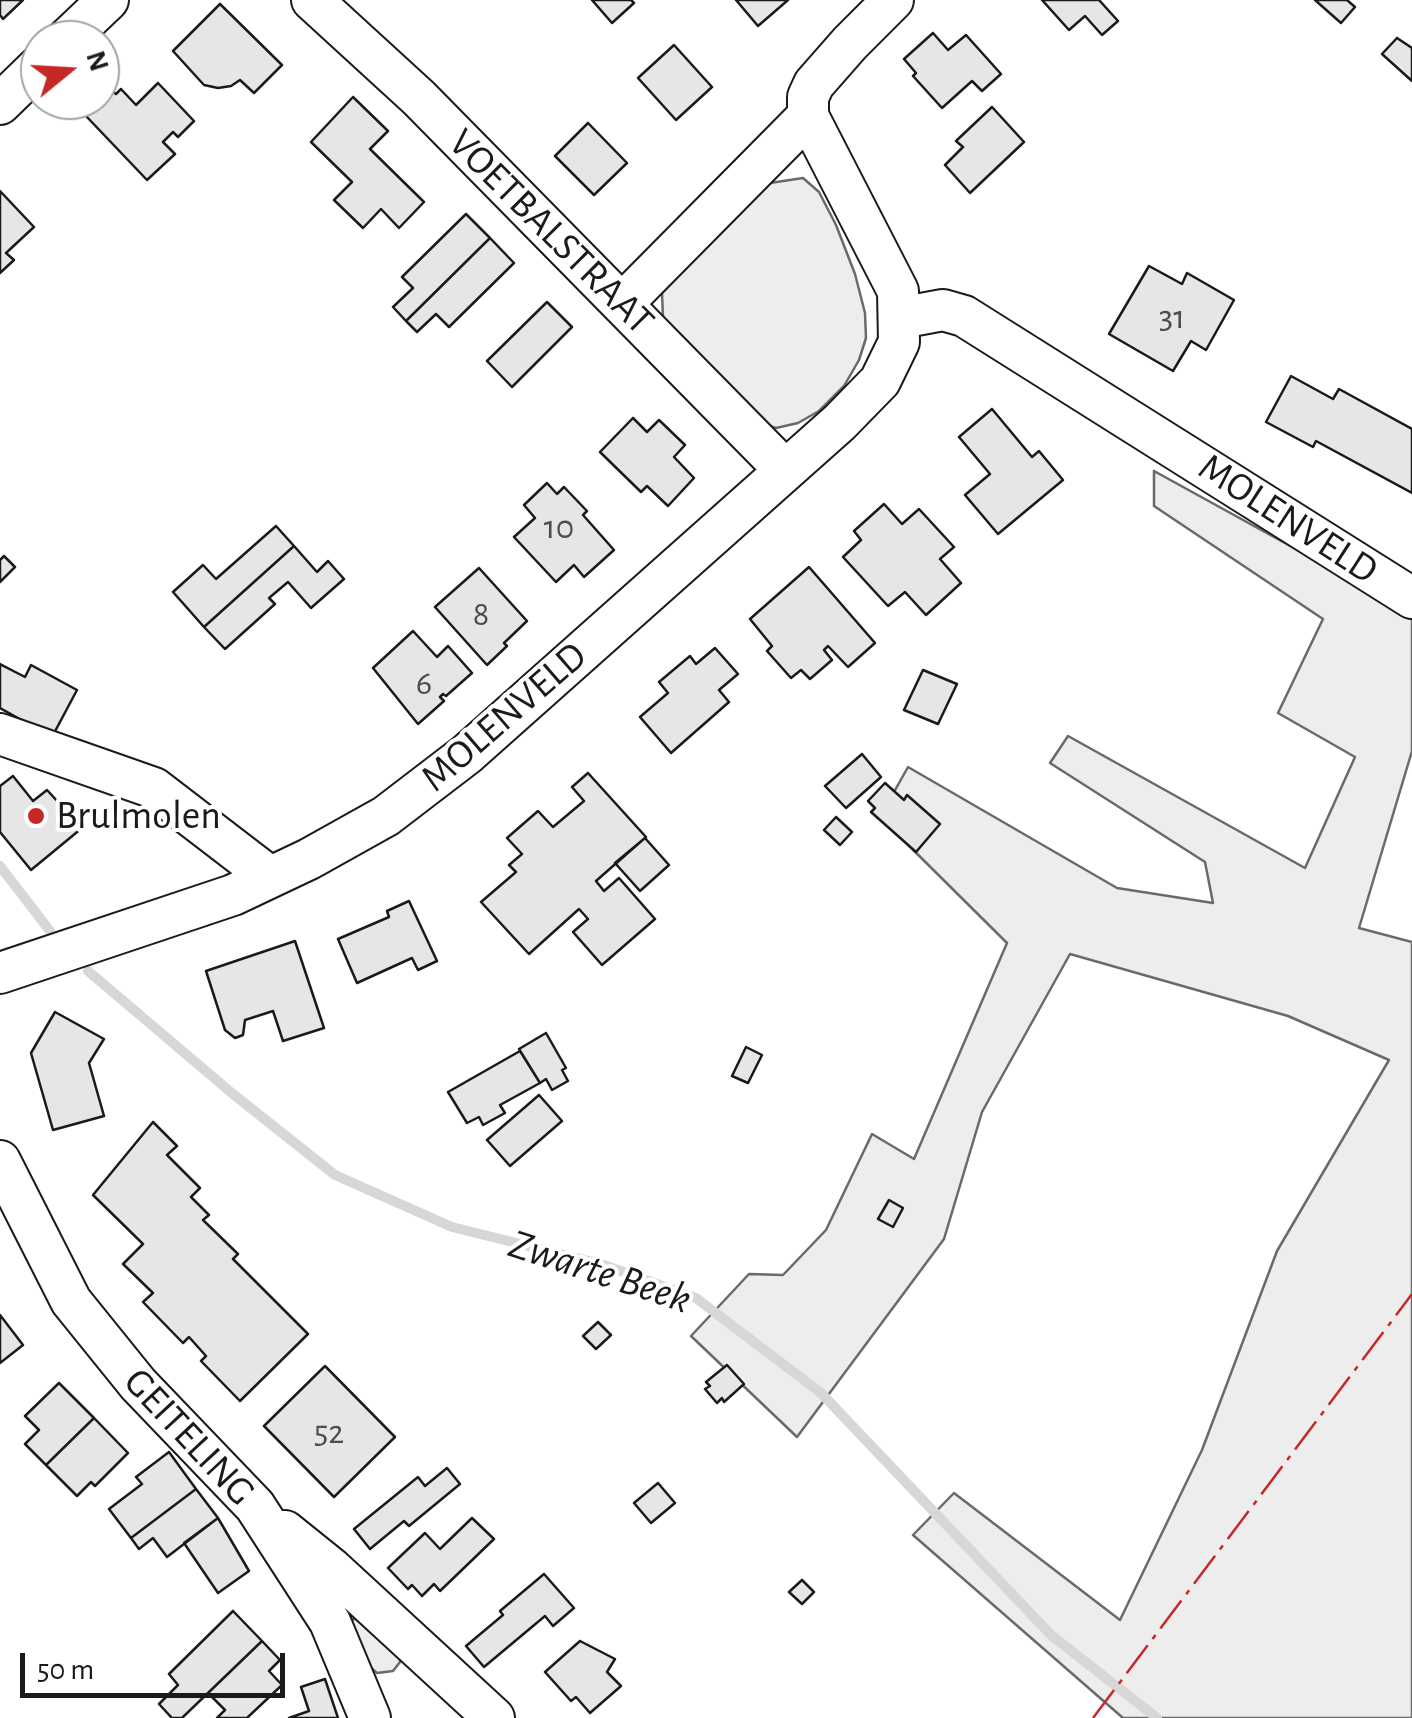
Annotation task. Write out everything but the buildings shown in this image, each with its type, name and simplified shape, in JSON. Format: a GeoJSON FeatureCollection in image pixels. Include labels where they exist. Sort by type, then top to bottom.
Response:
{"type":"FeatureCollection","features":[{"type":"Feature","properties":{"kind":"street"},"geometry":{"type":"LineString","coordinates":[[87,20],[108,0]]}},
{"type":"Feature","properties":{"kind":"street","name":"VOETBALSTRAAT"},"geometry":{"type":"LineString","coordinates":[[312,0],[419,98],[785,470]]}},
{"type":"Feature","properties":{"kind":"street"},"geometry":{"type":"LineString","coordinates":[[622,304],[808,116],[808,97],[814,84],[892,0]]}},
{"type":"Feature","properties":{"kind":"street"},"geometry":{"type":"LineString","coordinates":[[0,104],[20,84]]}},
{"type":"Feature","properties":{"kind":"street","name":"MOLENVELD"},"geometry":{"type":"LineString","coordinates":[[0,973],[233,895],[386,816],[468,754],[840,422],[880,381],[895,356],[900,318],[898,291],[808,116]]}},
{"type":"Feature","properties":{"kind":"street","name":"MOLENVELD"},"geometry":{"type":"LineString","coordinates":[[900,318],[943,310],[964,316],[1412,598]]}},
{"type":"Feature","properties":{"kind":"street"},"geometry":{"type":"LineString","coordinates":[[0,734],[154,788],[270,877]]}},
{"type":"Feature","properties":{"kind":"street","name":"GEITELING"},"geometry":{"type":"LineString","coordinates":[[0,1162],[71,1301],[138,1384],[255,1506],[330,1622],[370,1718]]}},
{"type":"Feature","properties":{"kind":"street"},"geometry":{"type":"LineString","coordinates":[[255,1506],[331,1568],[494,1718]]}},
{"type":"Feature","properties":{"kind":"shaded area"},"geometry":{"type":"Polygon","coordinates":[[[803,178],[819,192],[836,225],[855,274],[865,313],[866,338],[844,386],[819,411],[798,423],[776,428],[753,421],[663,317],[662,293],[673,274],[770,183],[803,178]]]}},
{"type":"Feature","properties":{"kind":"shaded area"},"geometry":{"type":"Polygon","coordinates":[[[1154,471],[1412,613],[1412,751],[1359,928],[1412,942],[1412,1718],[1123,1718],[913,1535],[954,1493],[1120,1620],[1202,1450],[1277,1251],[1389,1060],[1288,1016],[1070,954],[982,1112],[944,1239],[797,1437],[691,1336],[749,1274],[783,1275],[826,1230],[872,1134],[914,1159],[1007,943],[880,817],[908,767],[1117,888],[1213,903],[1205,862],[1050,763],[1068,736],[1305,868],[1355,757],[1278,713],[1323,619],[1154,506],[1154,471]]]}},
{"type":"Feature","properties":{"kind":"shaded area"},"geometry":{"type":"Polygon","coordinates":[[[358,1618],[400,1656],[393,1671],[377,1673],[369,1666],[351,1620],[358,1618]]]}},
{"type":"Feature","properties":{"kind":"waterway","name":"Zwarte Beek"},"geometry":{"type":"LineString","coordinates":[[0,866],[50,931]]}},
{"type":"Feature","properties":{"kind":"waterway","name":"Zwarte Beek"},"geometry":{"type":"LineString","coordinates":[[88,971],[335,1175],[452,1227],[601,1264],[696,1298],[821,1393],[1051,1635],[1157,1718]]}},
{"type":"Feature","properties":{"kind":"power"},"geometry":{"type":"LineString","coordinates":[[1093,1718],[1412,1294]]}},
{"type":"Feature","properties":{"kind":"place","name":"Brulmolen"},"geometry":{"type":"Point","coordinates":[36,816]}}]}
